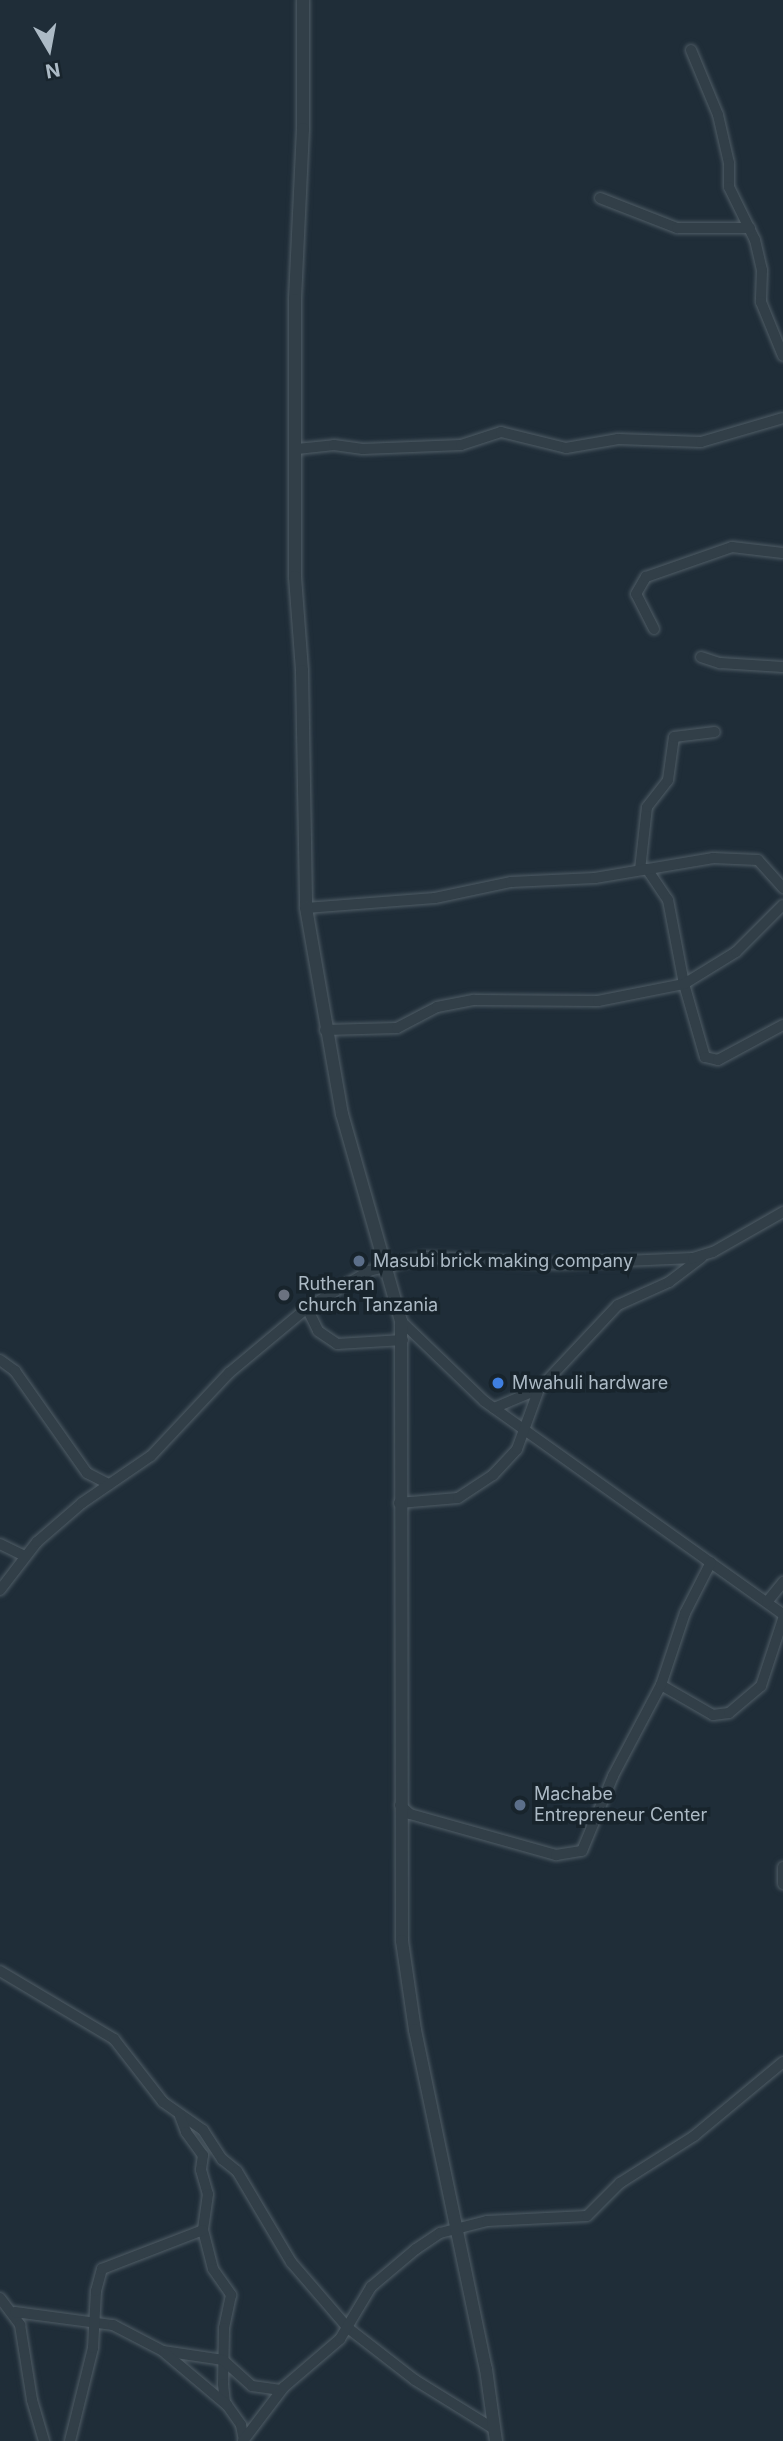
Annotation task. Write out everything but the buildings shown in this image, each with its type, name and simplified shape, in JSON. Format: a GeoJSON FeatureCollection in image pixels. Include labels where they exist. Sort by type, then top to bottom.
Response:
{"type":"FeatureCollection","features":[{"type":"Feature","properties":{"kind":"street"},"geometry":{"type":"LineString","coordinates":[[303,0],[303,129],[295,300],[295,577],[302,670],[306,908],[325,1030],[342,1114],[401,1321],[403,1340],[399,1503],[402,1941],[455,2228],[486,2369],[495,2435]]}},
{"type":"Feature","properties":{"kind":"street"},"geometry":{"type":"LineString","coordinates":[[691,50],[718,115],[729,163],[729,187],[750,228],[762,270],[761,302],[783,356]]}},
{"type":"Feature","properties":{"kind":"street"},"geometry":{"type":"LineString","coordinates":[[600,198],[677,228],[750,228]]}},
{"type":"Feature","properties":{"kind":"street"},"geometry":{"type":"LineString","coordinates":[[297,449],[334,445],[363,449],[461,445],[502,432],[566,448],[618,439],[701,442],[783,418]]}},
{"type":"Feature","properties":{"kind":"street"},"geometry":{"type":"LineString","coordinates":[[653,629],[636,594],[646,577],[732,547],[783,553]]}},
{"type":"Feature","properties":{"kind":"street"},"geometry":{"type":"LineString","coordinates":[[701,657],[720,663],[783,667]]}},
{"type":"Feature","properties":{"kind":"street"},"geometry":{"type":"LineString","coordinates":[[715,732],[674,737],[668,780],[647,807],[643,870],[668,900],[684,984],[708,1060],[718,1060],[783,1025]]}},
{"type":"Feature","properties":{"kind":"street"},"geometry":{"type":"LineString","coordinates":[[306,908],[400,902],[511,882],[643,870],[688,860],[752,858],[783,888]]}},
{"type":"Feature","properties":{"kind":"street"},"geometry":{"type":"LineString","coordinates":[[325,1030],[397,1028],[437,1007],[474,1000],[598,1001],[684,984],[736,952],[783,905]]}},
{"type":"Feature","properties":{"kind":"street"},"geometry":{"type":"LineString","coordinates":[[494,1408],[539,1389],[618,1305],[669,1282],[704,1255],[783,1212]]}},
{"type":"Feature","properties":{"kind":"street"},"geometry":{"type":"LineString","coordinates":[[0,1590],[25,1556],[109,1484],[160,1448],[209,1391],[307,1308],[384,1265],[425,1257],[557,1264],[704,1255]]}},
{"type":"Feature","properties":{"kind":"street"},"geometry":{"type":"LineString","coordinates":[[307,1308],[318,1331],[337,1344],[403,1340]]}},
{"type":"Feature","properties":{"kind":"street"},"geometry":{"type":"LineString","coordinates":[[401,1321],[494,1408],[711,1562],[783,1617],[761,1686],[729,1713],[713,1714],[661,1685]]}},
{"type":"Feature","properties":{"kind":"street"},"geometry":{"type":"LineString","coordinates":[[0,1360],[15,1371],[87,1473],[109,1484]]}},
{"type":"Feature","properties":{"kind":"street"},"geometry":{"type":"LineString","coordinates":[[399,1503],[438,1502],[467,1493],[508,1461],[526,1431],[539,1389]]}},
{"type":"Feature","properties":{"kind":"street"},"geometry":{"type":"LineString","coordinates":[[0,1544],[25,1556]]}},
{"type":"Feature","properties":{"kind":"street"},"geometry":{"type":"LineString","coordinates":[[400,1805],[410,1814],[556,1855],[578,1854],[587,1844],[613,1776],[661,1685],[685,1613],[711,1562]]}},
{"type":"Feature","properties":{"kind":"street"},"geometry":{"type":"LineString","coordinates":[[766,1602],[783,1582]]}},
{"type":"Feature","properties":{"kind":"street"},"geometry":{"type":"LineString","coordinates":[[783,1867],[783,1884]]}},
{"type":"Feature","properties":{"kind":"street"},"geometry":{"type":"LineString","coordinates":[[0,1971],[114,2039],[154,2093],[180,2116],[203,2130],[222,2159],[237,2171],[292,2262],[348,2328],[415,2380],[495,2435]]}},
{"type":"Feature","properties":{"kind":"street"},"geometry":{"type":"LineString","coordinates":[[243,2440],[281,2390],[348,2328],[367,2292],[390,2267],[455,2228],[487,2221],[587,2216],[620,2183],[694,2136],[783,2062]]}},
{"type":"Feature","properties":{"kind":"street"},"geometry":{"type":"LineString","coordinates":[[180,2116],[203,2155],[201,2169],[208,2194],[203,2230],[213,2269],[232,2300],[223,2360],[227,2405]]}},
{"type":"Feature","properties":{"kind":"street"},"geometry":{"type":"LineString","coordinates":[[70,2441],[84,2393],[96,2322],[96,2291],[102,2269],[203,2230]]}},
{"type":"Feature","properties":{"kind":"street"},"geometry":{"type":"LineString","coordinates":[[0,2298],[15,2312],[44,2441]]}},
{"type":"Feature","properties":{"kind":"street"},"geometry":{"type":"LineString","coordinates":[[15,2312],[96,2322],[124,2329],[163,2351],[227,2405],[241,2425],[243,2440]]}},
{"type":"Feature","properties":{"kind":"street"},"geometry":{"type":"LineString","coordinates":[[163,2351],[223,2360],[253,2386],[281,2390]]}},
{"type":"Feature","properties":{"kind":"place","name":"Masubi brick making company"},"geometry":{"type":"Point","coordinates":[359,1261]}},
{"type":"Feature","properties":{"kind":"place","name":"Rutheran church Tanzania"},"geometry":{"type":"Point","coordinates":[284,1295]}},
{"type":"Feature","properties":{"kind":"place","name":"Mwahuli hardware"},"geometry":{"type":"Point","coordinates":[498,1383]}},
{"type":"Feature","properties":{"kind":"place","name":"Machabe Entrepreneur Center"},"geometry":{"type":"Point","coordinates":[520,1805]}}]}
